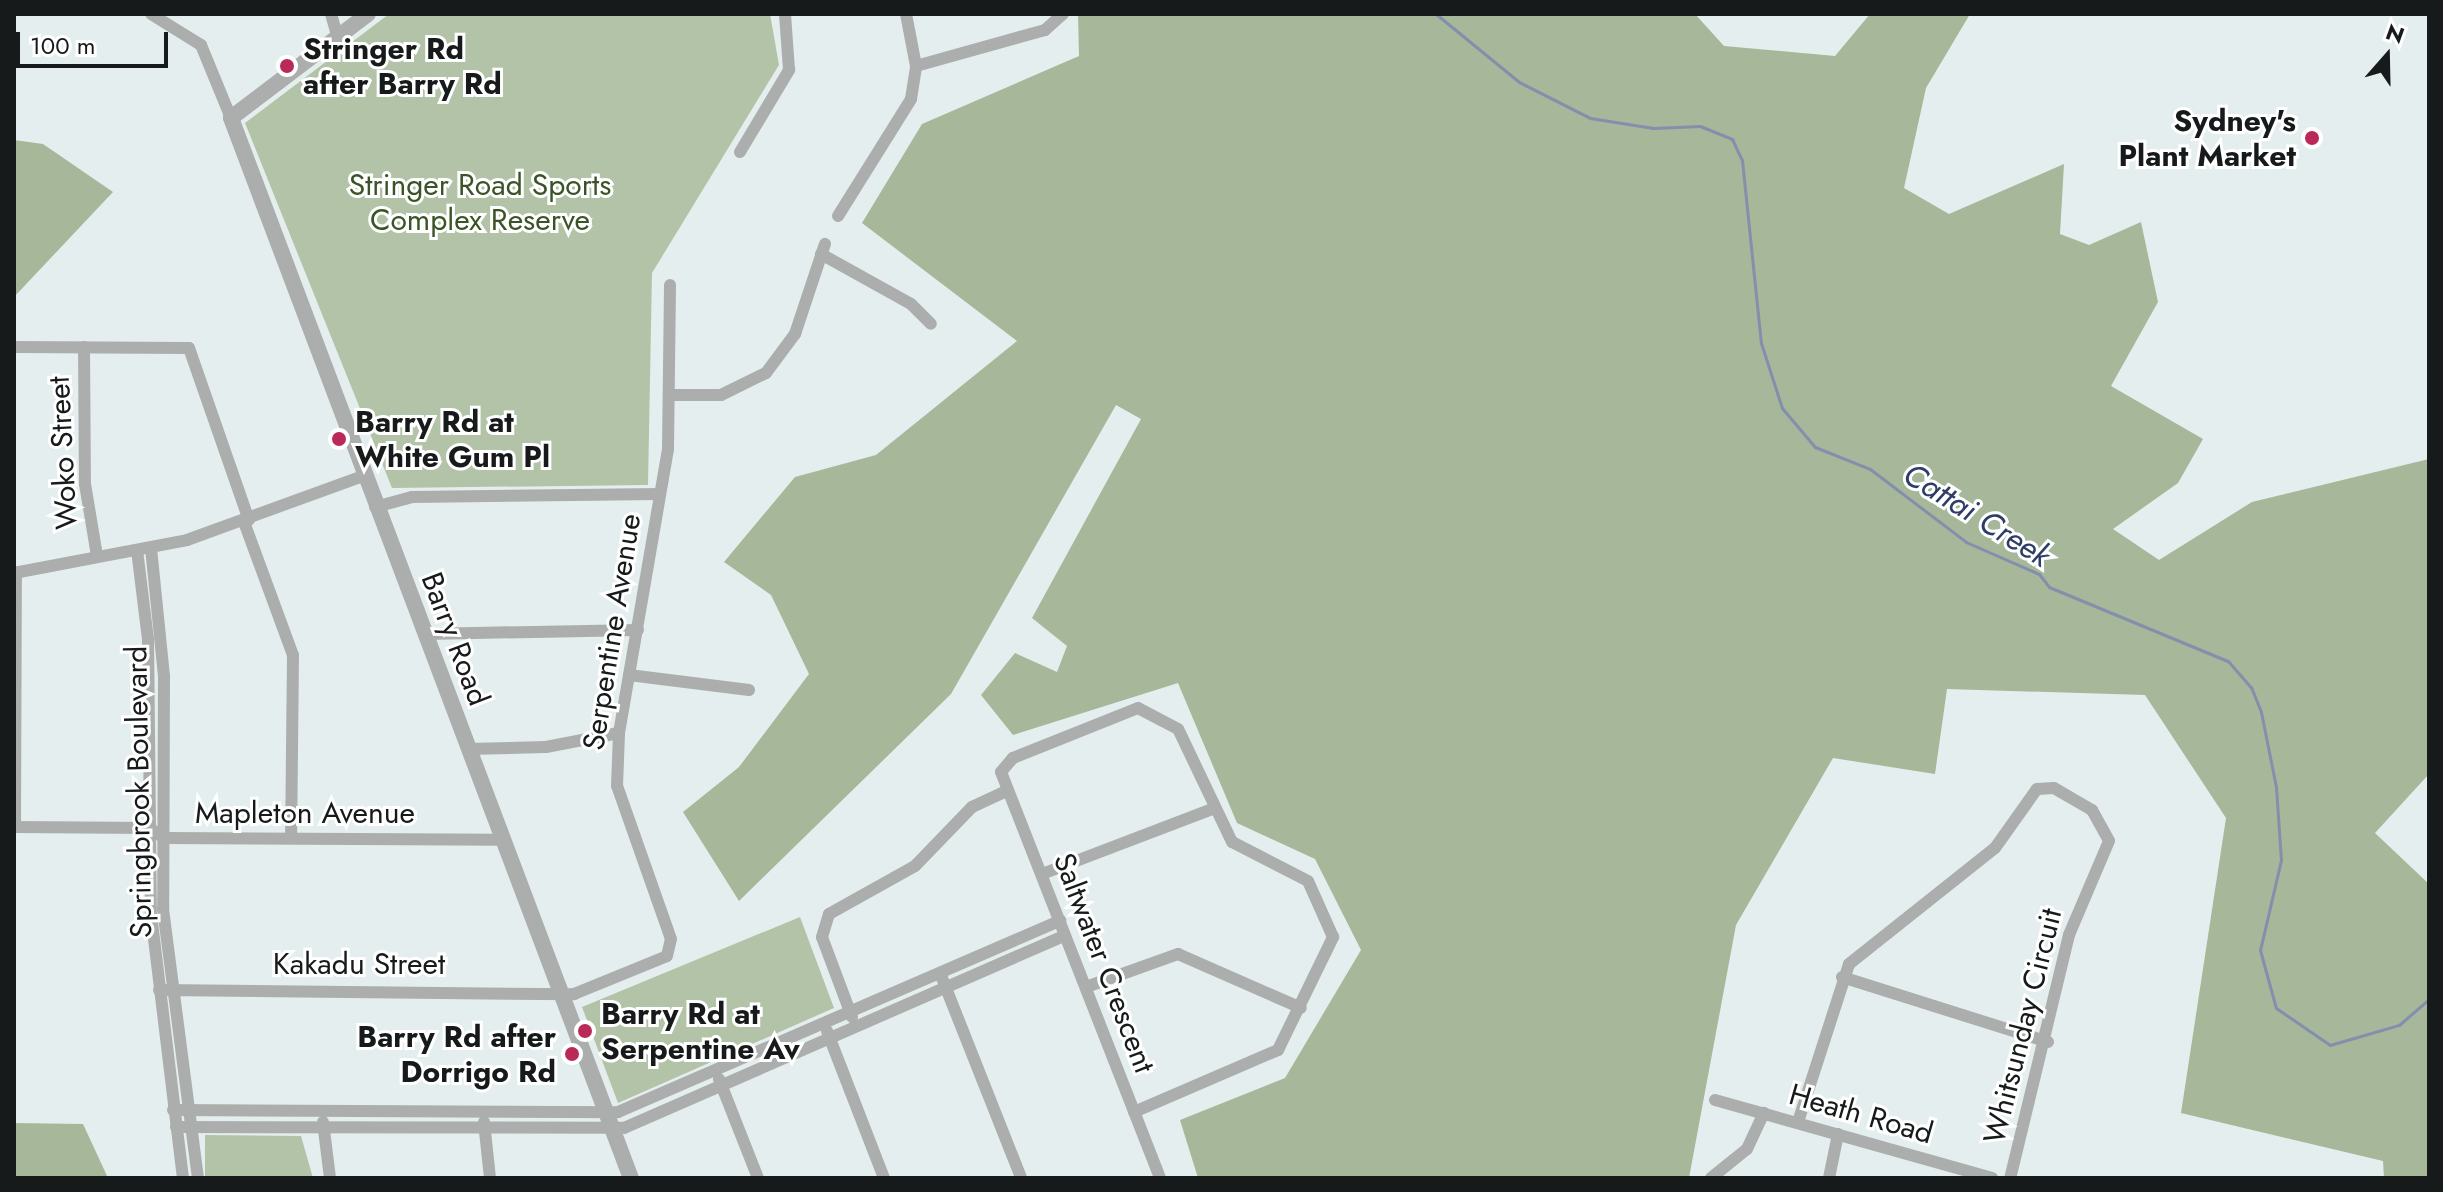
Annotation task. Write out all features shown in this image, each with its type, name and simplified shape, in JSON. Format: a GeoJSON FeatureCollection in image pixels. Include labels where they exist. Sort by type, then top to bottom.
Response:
{"type":"FeatureCollection","features":[{"type":"Feature","properties":{"kind":"street"},"geometry":{"type":"LineString","coordinates":[[151,14],[201,45],[231,118],[368,14]]}},
{"type":"Feature","properties":{"kind":"street"},"geometry":{"type":"LineString","coordinates":[[331,14],[338,38]]}},
{"type":"Feature","properties":{"kind":"street"},"geometry":{"type":"LineString","coordinates":[[740,152],[789,70],[785,14]]}},
{"type":"Feature","properties":{"kind":"street"},"geometry":{"type":"LineString","coordinates":[[838,216],[911,99],[916,66],[906,14]]}},
{"type":"Feature","properties":{"kind":"street"},"geometry":{"type":"LineString","coordinates":[[916,66],[1045,30],[1063,14]]}},
{"type":"Feature","properties":{"kind":"street","name":"Barry Road"},"geometry":{"type":"LineString","coordinates":[[231,118],[363,476],[631,1178]]}},
{"type":"Feature","properties":{"kind":"street"},"geometry":{"type":"LineString","coordinates":[[670,395],[721,395],[766,373],[795,334],[823,249],[911,304],[931,324]]}},
{"type":"Feature","properties":{"kind":"street","name":"Serpentine Avenue"},"geometry":{"type":"LineString","coordinates":[[558,989],[574,994],[656,963],[667,956],[671,939],[622,811],[619,733],[660,494],[670,395],[670,285]]}},
{"type":"Feature","properties":{"kind":"street"},"geometry":{"type":"LineString","coordinates":[[14,347],[183,347],[194,354],[246,521],[293,655],[291,838]]}},
{"type":"Feature","properties":{"kind":"street","name":"Woko Street"},"geometry":{"type":"LineString","coordinates":[[84,347],[85,484],[97,556]]}},
{"type":"Feature","properties":{"kind":"street"},"geometry":{"type":"LineString","coordinates":[[150,828],[14,827],[15,573],[151,548],[246,521],[363,476]]}},
{"type":"Feature","properties":{"kind":"street"},"geometry":{"type":"LineString","coordinates":[[375,507],[412,497],[660,494]]}},
{"type":"Feature","properties":{"kind":"street","name":"Springbrook Boulevard"},"geometry":{"type":"LineString","coordinates":[[151,548],[163,663],[164,838],[174,991],[198,1178]]}},
{"type":"Feature","properties":{"kind":"street","name":"Springbrook Boulevard"},"geometry":{"type":"LineString","coordinates":[[137,550],[148,639],[150,828],[159,990],[183,1178]]}},
{"type":"Feature","properties":{"kind":"street"},"geometry":{"type":"LineString","coordinates":[[424,634],[638,630]]}},
{"type":"Feature","properties":{"kind":"street"},"geometry":{"type":"LineString","coordinates":[[629,675],[749,690]]}},
{"type":"Feature","properties":{"kind":"street","name":"Saltwater Crescent"},"geometry":{"type":"LineString","coordinates":[[1160,1178],[1042,874],[1006,791],[1003,767],[1138,708],[1178,729],[1212,809]]}},
{"type":"Feature","properties":{"kind":"street"},"geometry":{"type":"LineString","coordinates":[[468,749],[546,747],[619,733]]}},
{"type":"Feature","properties":{"kind":"street","name":"Whitsunday Circuit"},"geometry":{"type":"LineString","coordinates":[[1798,1122],[1842,977],[1870,943],[1995,848],[2037,789],[2054,788],[2092,810],[2109,841],[2069,935],[2048,1042],[2010,1178]]}},
{"type":"Feature","properties":{"kind":"street"},"geometry":{"type":"LineString","coordinates":[[852,1019],[822,937],[829,914],[915,866],[967,811],[1006,791]]}},
{"type":"Feature","properties":{"kind":"street"},"geometry":{"type":"LineString","coordinates":[[1042,874],[1212,809],[1232,842],[1296,870],[1315,892],[1333,937],[1301,1008],[1267,1060],[1134,1112]]}},
{"type":"Feature","properties":{"kind":"street","name":"Mapleton Avenue"},"geometry":{"type":"LineString","coordinates":[[150,828],[164,838],[502,840]]}},
{"type":"Feature","properties":{"kind":"street"},"geometry":{"type":"LineString","coordinates":[[176,1127],[484,1128],[609,1120],[722,1086],[830,1038],[852,1019],[940,972],[1060,921]]}},
{"type":"Feature","properties":{"kind":"street"},"geometry":{"type":"LineString","coordinates":[[173,1110],[484,1113],[609,1120],[825,1024],[852,1019],[945,986],[1065,935]]}},
{"type":"Feature","properties":{"kind":"street"},"geometry":{"type":"LineString","coordinates":[[1086,987],[1178,954],[1301,1008]]}},
{"type":"Feature","properties":{"kind":"street"},"geometry":{"type":"LineString","coordinates":[[940,972],[1021,1178]]}},
{"type":"Feature","properties":{"kind":"street"},"geometry":{"type":"LineString","coordinates":[[1842,977],[2048,1042]]}},
{"type":"Feature","properties":{"kind":"street","name":"Kakadu Street"},"geometry":{"type":"LineString","coordinates":[[159,990],[558,989]]}},
{"type":"Feature","properties":{"kind":"street"},"geometry":{"type":"LineString","coordinates":[[825,1024],[884,1178]]}},
{"type":"Feature","properties":{"kind":"street"},"geometry":{"type":"LineString","coordinates":[[717,1072],[758,1178]]}},
{"type":"Feature","properties":{"kind":"street","name":"Heath Road"},"geometry":{"type":"LineString","coordinates":[[1715,1100],[1992,1178]]}},
{"type":"Feature","properties":{"kind":"street"},"geometry":{"type":"LineString","coordinates":[[323,1111],[330,1178]]}},
{"type":"Feature","properties":{"kind":"street"},"geometry":{"type":"LineString","coordinates":[[484,1113],[490,1178]]}},
{"type":"Feature","properties":{"kind":"street"},"geometry":{"type":"LineString","coordinates":[[1711,1178],[1740,1158],[1764,1113]]}},
{"type":"Feature","properties":{"kind":"street"},"geometry":{"type":"LineString","coordinates":[[1829,1178],[1838,1134]]}},
{"type":"Feature","properties":{"kind":"green space","name":"Stringer Road Sports Complex Reserve"},"geometry":{"type":"Polygon","coordinates":[[[389,14],[770,14],[779,65],[652,273],[648,485],[392,488],[245,123],[389,14]]]}},
{"type":"Feature","properties":{"kind":"green space"},"geometry":{"type":"Polygon","coordinates":[[[1078,14],[1695,14],[1724,46],[1835,56],[1870,14],[1970,14],[1926,88],[1904,188],[1949,214],[2064,164],[2060,234],[2089,245],[2141,222],[2158,302],[2111,386],[2203,439],[2178,483],[2113,529],[2159,560],[2252,502],[2429,459],[2429,774],[2375,833],[2429,884],[2429,1178],[2384,1178],[2383,1161],[2181,1113],[2226,818],[2145,695],[1947,689],[1935,774],[1833,758],[1736,925],[1689,1178],[1198,1178],[1180,1120],[1285,1078],[1361,950],[1315,859],[1237,823],[1178,683],[1013,735],[981,695],[1015,653],[1057,672],[1067,646],[1032,618],[1141,419],[1116,405],[951,694],[739,901],[683,812],[739,767],[809,674],[771,595],[724,562],[795,477],[876,455],[1017,341],[862,223],[922,124],[1079,56],[1078,14]]]}},
{"type":"Feature","properties":{"kind":"green space"},"geometry":{"type":"Polygon","coordinates":[[[14,140],[43,144],[113,192],[14,297],[14,140]]]}},
{"type":"Feature","properties":{"kind":"green space"},"geometry":{"type":"Polygon","coordinates":[[[800,917],[834,1008],[618,1103],[582,1007],[800,917]]]}},
{"type":"Feature","properties":{"kind":"green space"},"geometry":{"type":"Polygon","coordinates":[[[14,1123],[83,1124],[108,1178],[14,1178],[14,1123]]]}},
{"type":"Feature","properties":{"kind":"green space"},"geometry":{"type":"Polygon","coordinates":[[[205,1135],[301,1136],[313,1178],[205,1178],[205,1135]]]}},
{"type":"Feature","properties":{"kind":"waterway","name":"Cattai Creek"},"geometry":{"type":"LineString","coordinates":[[1436,14],[1519,82],[1590,118],[1653,128],[1700,126],[1732,139],[1742,160],[1761,343],[1782,408],[1815,447],[1870,469],[1966,542],[2039,574],[2049,587],[2228,661],[2251,687],[2261,712],[2276,787],[2281,860],[2260,950],[2276,1008],[2330,1045],[2399,1025],[2429,999]]}},
{"type":"Feature","properties":{"kind":"place","name":"Stringer Rd after Barry Rd"},"geometry":{"type":"Point","coordinates":[287,66]}},
{"type":"Feature","properties":{"kind":"place","name":"Sydney's Plant Market"},"geometry":{"type":"Point","coordinates":[2312,138]}},
{"type":"Feature","properties":{"kind":"place","name":"Barry Rd at White Gum Pl"},"geometry":{"type":"Point","coordinates":[339,439]}},
{"type":"Feature","properties":{"kind":"place","name":"Barry Rd at Serpentine Av"},"geometry":{"type":"Point","coordinates":[585,1031]}},
{"type":"Feature","properties":{"kind":"place","name":"Barry Rd after Dorrigo Rd"},"geometry":{"type":"Point","coordinates":[572,1054]}}]}
